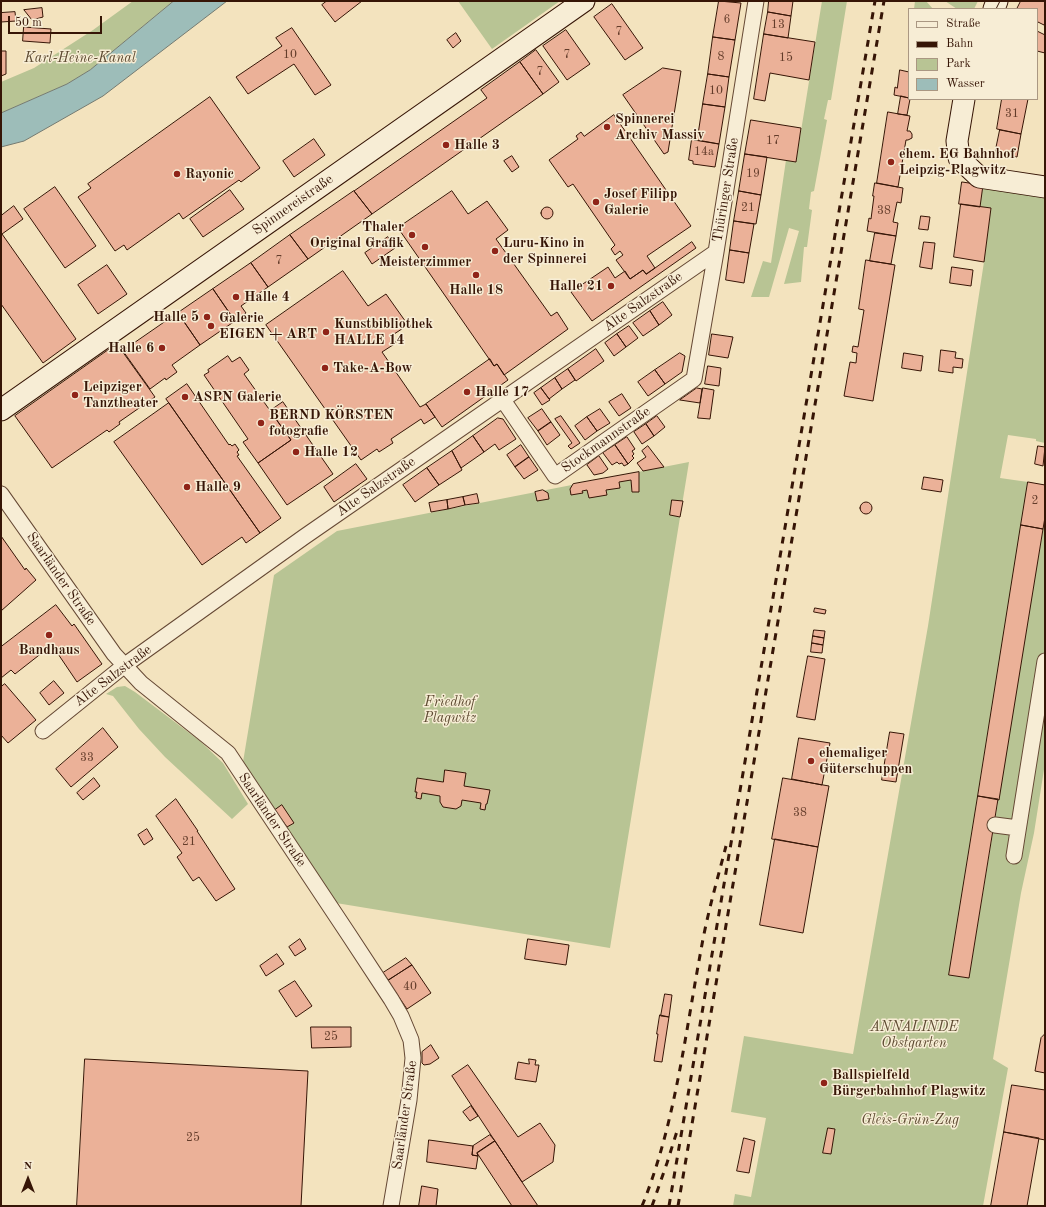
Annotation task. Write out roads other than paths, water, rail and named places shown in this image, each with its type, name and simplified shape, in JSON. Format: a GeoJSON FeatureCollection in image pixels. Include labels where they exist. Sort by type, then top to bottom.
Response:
{"type":"FeatureCollection","features":[{"type":"Feature","properties":{"kind":"street","name":"Spinnereistraße"},"geometry":{"type":"LineString","coordinates":[[1,410],[584,1]]}},
{"type":"Feature","properties":{"kind":"street","name":"Thüringer Straße"},"geometry":{"type":"LineString","coordinates":[[694,379],[756,1]]}},
{"type":"Feature","properties":{"kind":"street"},"geometry":{"type":"LineString","coordinates":[[964,100],[957,141],[964,162],[979,177],[1045,187]]}},
{"type":"Feature","properties":{"kind":"street"},"geometry":{"type":"LineString","coordinates":[[964,162],[980,166],[1045,176]]}},
{"type":"Feature","properties":{"kind":"street","name":"Alte Salzstraße"},"geometry":{"type":"LineString","coordinates":[[43,731],[125,666],[304,537],[716,252]]}},
{"type":"Feature","properties":{"kind":"street","name":"Stockmannstraße"},"geometry":{"type":"LineString","coordinates":[[503,400],[555,476],[694,379]]}},
{"type":"Feature","properties":{"kind":"street","name":"Saarländer Straße"},"geometry":{"type":"LineString","coordinates":[[1,494],[114,654],[141,683],[228,753],[391,999],[411,1040],[413,1050],[409,1100],[391,1206]]}},
{"type":"Feature","properties":{"kind":"street"},"geometry":{"type":"LineString","coordinates":[[1014,856],[1045,661]]}},
{"type":"Feature","properties":{"kind":"street"},"geometry":{"type":"LineString","coordinates":[[995,825],[1018,828]]}},
{"type":"Feature","properties":{"kind":"water"},"geometry":{"type":"Polygon","coordinates":[[[174,1],[227,1],[103,96],[24,141],[1,147],[1,113],[67,84],[90,70],[174,1]]]}},
{"type":"Feature","properties":{"kind":"tram line"},"geometry":{"type":"LineString","coordinates":[[996,8],[1000,1]]}},
{"type":"Feature","properties":{"kind":"railway"},"geometry":{"type":"LineString","coordinates":[[669,1206],[875,1]]}},
{"type":"Feature","properties":{"kind":"railway"},"geometry":{"type":"LineString","coordinates":[[678,1206],[884,1]]}},
{"type":"Feature","properties":{"kind":"railway"},"geometry":{"type":"LineString","coordinates":[[642,1206],[663,1144],[671,1112],[703,937],[726,846]]}},
{"type":"Feature","properties":{"kind":"railway"},"geometry":{"type":"LineString","coordinates":[[652,1206],[678,1128]]}},
{"type":"Feature","properties":{"kind":"place","name":"Spinnerei Archiv Massiv"},"geometry":{"type":"Point","coordinates":[607,127]}},
{"type":"Feature","properties":{"kind":"place","name":"Halle 3"},"geometry":{"type":"Point","coordinates":[446,145]}},
{"type":"Feature","properties":{"kind":"place","name":"ehem. EG Bahnhof Leipzig-Plagwitz"},"geometry":{"type":"Point","coordinates":[891,162]}},
{"type":"Feature","properties":{"kind":"place","name":"Rayonic"},"geometry":{"type":"Point","coordinates":[177,174]}},
{"type":"Feature","properties":{"kind":"place","name":"Josef Filipp Galerie"},"geometry":{"type":"Point","coordinates":[596,202]}},
{"type":"Feature","properties":{"kind":"place","name":"Thaler Original Grafik"},"geometry":{"type":"Point","coordinates":[412,235]}},
{"type":"Feature","properties":{"kind":"place","name":"Meisterzimmer"},"geometry":{"type":"Point","coordinates":[425,247]}},
{"type":"Feature","properties":{"kind":"place","name":"Luru-Kino in der Spinnerei"},"geometry":{"type":"Point","coordinates":[495,251]}},
{"type":"Feature","properties":{"kind":"place","name":"Halle 18"},"geometry":{"type":"Point","coordinates":[476,275]}},
{"type":"Feature","properties":{"kind":"place","name":"Halle 21"},"geometry":{"type":"Point","coordinates":[611,286]}},
{"type":"Feature","properties":{"kind":"place","name":"Halle 4"},"geometry":{"type":"Point","coordinates":[236,297]}},
{"type":"Feature","properties":{"kind":"place","name":"Halle 5"},"geometry":{"type":"Point","coordinates":[207,317]}},
{"type":"Feature","properties":{"kind":"place","name":"Galerie EIGEN + ART"},"geometry":{"type":"Point","coordinates":[211,326]}},
{"type":"Feature","properties":{"kind":"place","name":"Kunstbibliothek HALLE 14"},"geometry":{"type":"Point","coordinates":[326,332]}},
{"type":"Feature","properties":{"kind":"place","name":"Halle 6"},"geometry":{"type":"Point","coordinates":[162,348]}},
{"type":"Feature","properties":{"kind":"place","name":"Take-A-Bow"},"geometry":{"type":"Point","coordinates":[325,368]}},
{"type":"Feature","properties":{"kind":"place","name":"Halle 17"},"geometry":{"type":"Point","coordinates":[467,392]}},
{"type":"Feature","properties":{"kind":"place","name":"Leipziger Tanztheater"},"geometry":{"type":"Point","coordinates":[75,395]}},
{"type":"Feature","properties":{"kind":"place","name":"ASPN Galerie"},"geometry":{"type":"Point","coordinates":[185,397]}},
{"type":"Feature","properties":{"kind":"place","name":"BERND KÖRSTEN fotografie"},"geometry":{"type":"Point","coordinates":[261,423]}},
{"type":"Feature","properties":{"kind":"place","name":"Halle 12"},"geometry":{"type":"Point","coordinates":[296,452]}},
{"type":"Feature","properties":{"kind":"place","name":"Halle 9"},"geometry":{"type":"Point","coordinates":[187,487]}},
{"type":"Feature","properties":{"kind":"place","name":"Bandhaus"},"geometry":{"type":"Point","coordinates":[49,635]}},
{"type":"Feature","properties":{"kind":"place","name":"ehemaliger Güterschuppen"},"geometry":{"type":"Point","coordinates":[811,761]}},
{"type":"Feature","properties":{"kind":"place","name":"Ballspielfeld Bürgerbahnhof Plagwitz"},"geometry":{"type":"Point","coordinates":[824,1083]}},
{"type":"Feature","properties":{"kind":"park label","name":"Karl-Heine-Kanal"},"geometry":{"type":"Point","coordinates":[80,58]}},
{"type":"Feature","properties":{"kind":"park label","name":"Friedhof Plagwitz"},"geometry":{"type":"Point","coordinates":[450,710]}},
{"type":"Feature","properties":{"kind":"park label","name":"ANNALINDE Obstgarten"},"geometry":{"type":"Point","coordinates":[914,1036]}},
{"type":"Feature","properties":{"kind":"park label","name":"Gleis-Grün-Zug"},"geometry":{"type":"Point","coordinates":[910,1120]}}]}
